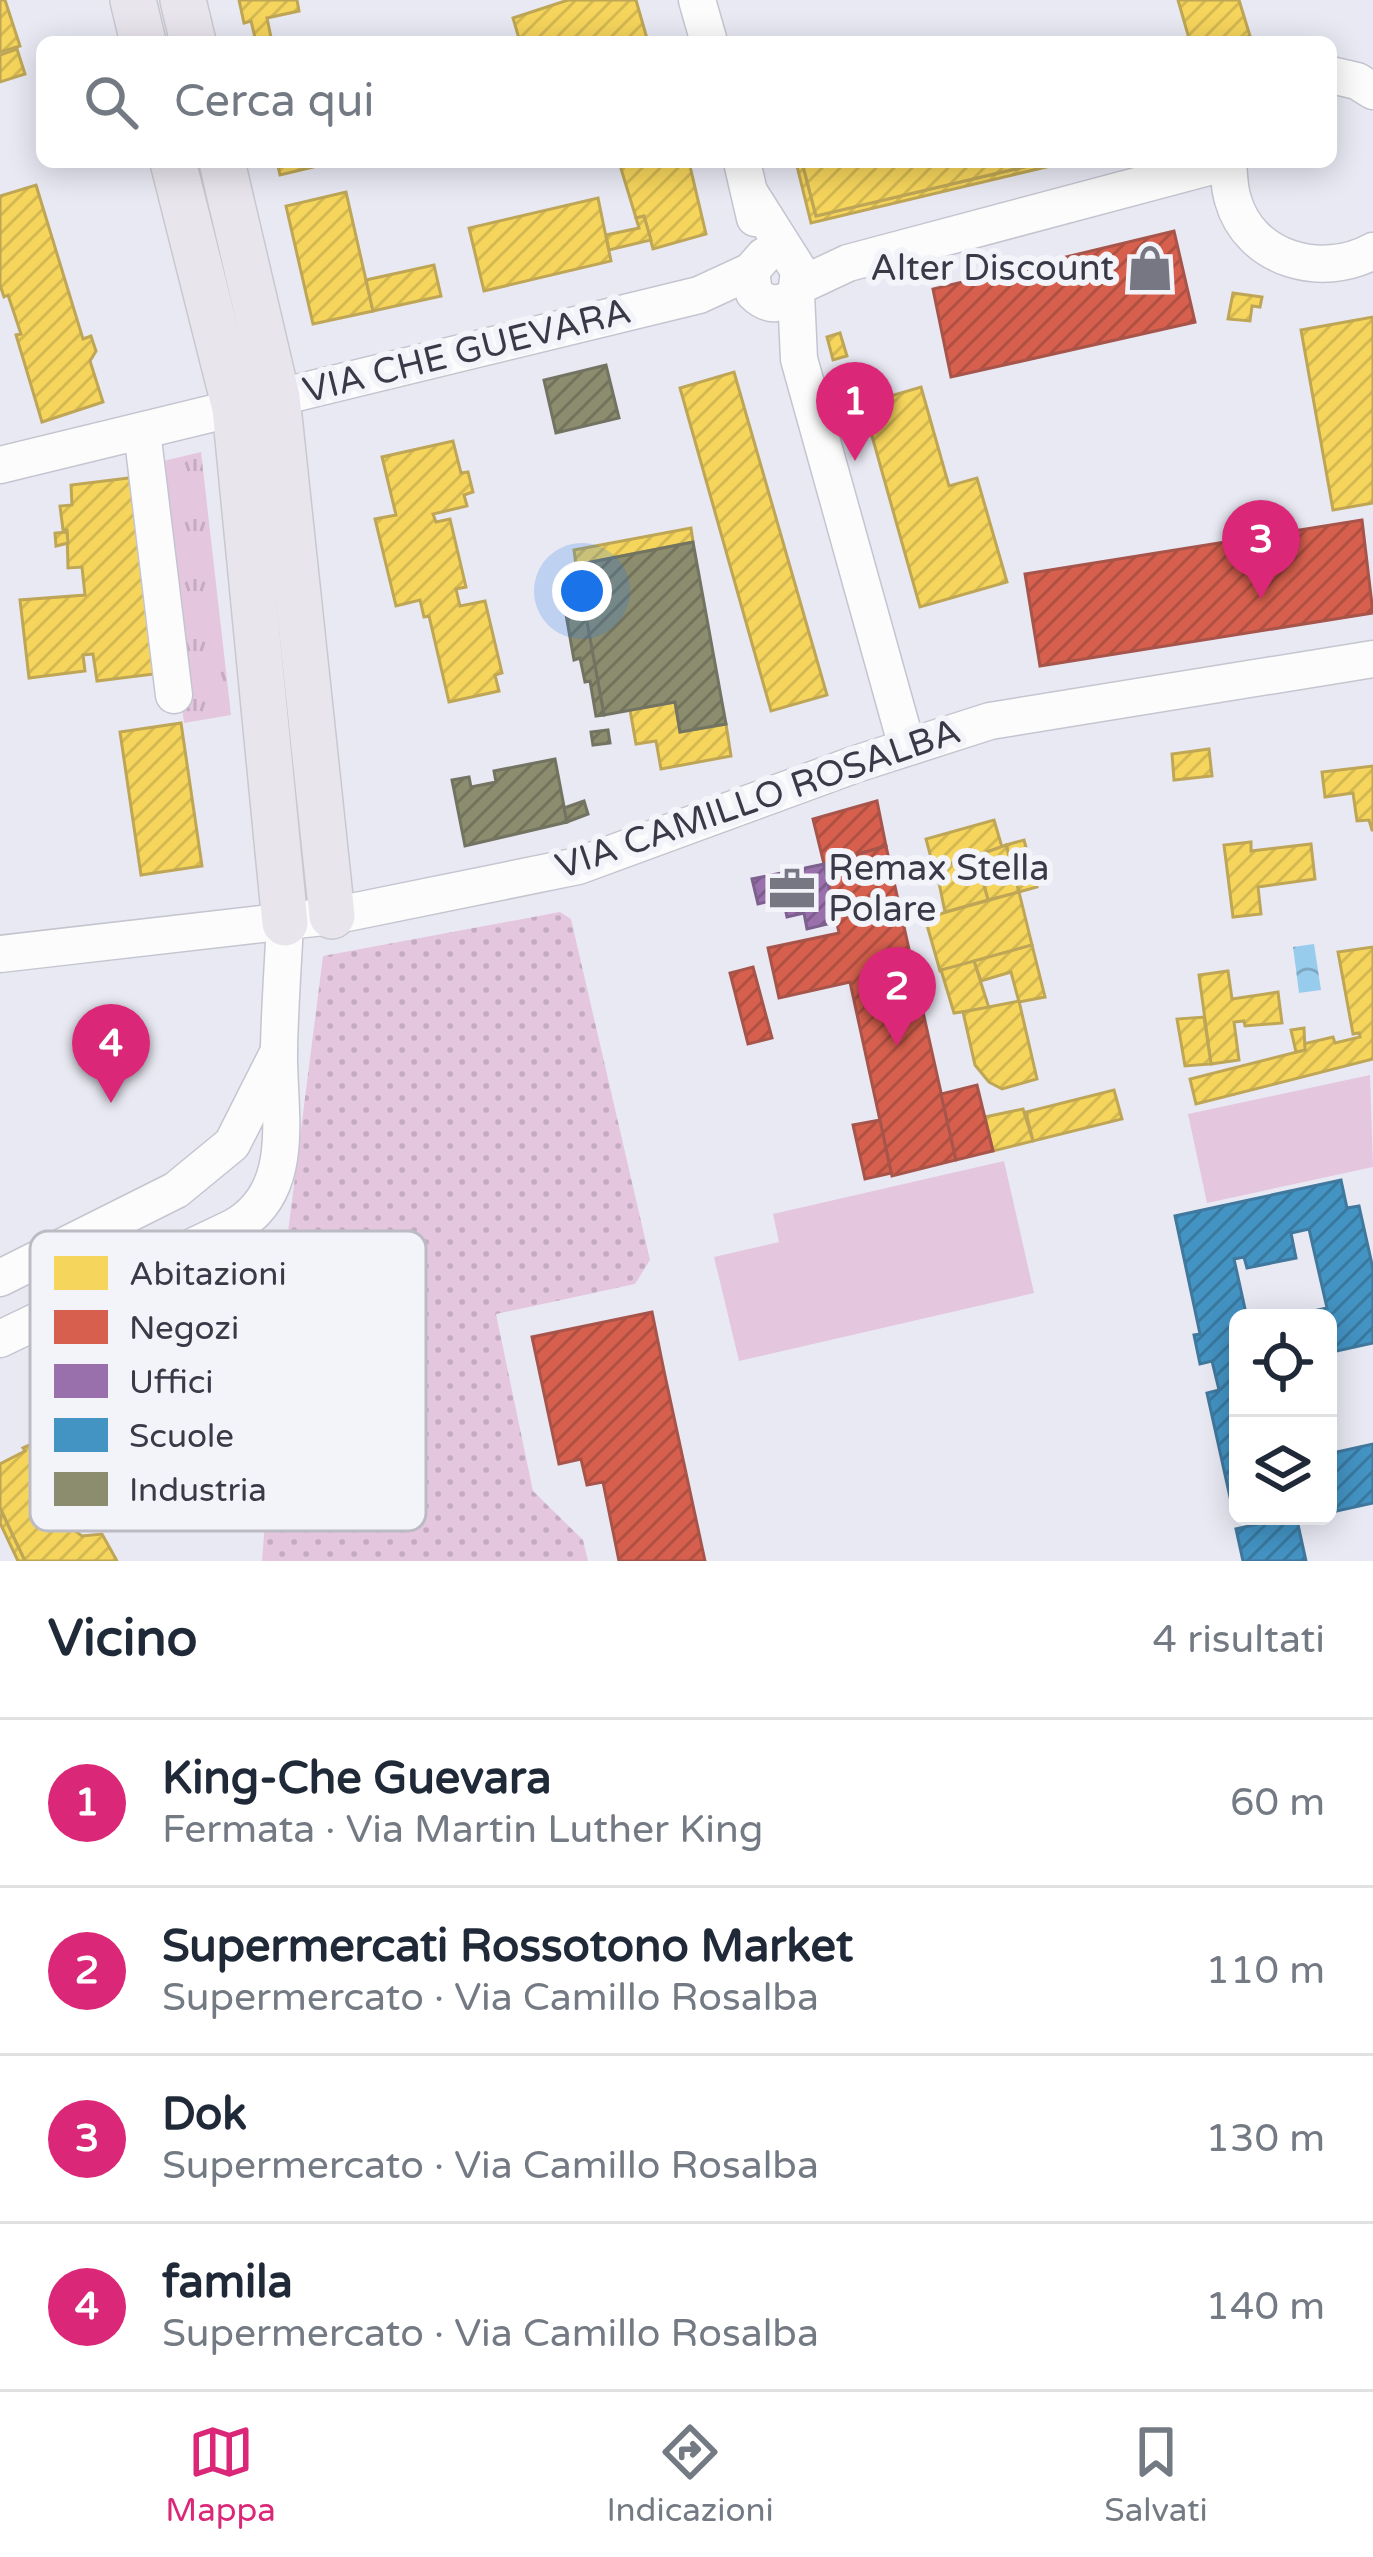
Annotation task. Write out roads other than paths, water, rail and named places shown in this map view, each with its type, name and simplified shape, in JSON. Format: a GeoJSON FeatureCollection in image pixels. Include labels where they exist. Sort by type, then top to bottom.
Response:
{"type":"FeatureCollection","features":[{"type":"Feature","properties":{"kind":"main road"},"geometry":{"type":"LineString","coordinates":[[133,0],[142,36]]}},
{"type":"Feature","properties":{"kind":"main road"},"geometry":{"type":"LineString","coordinates":[[183,0],[192,36]]}},
{"type":"Feature","properties":{"kind":"main road"},"geometry":{"type":"LineString","coordinates":[[175,168],[256,402],[285,923]]}},
{"type":"Feature","properties":{"kind":"main road"},"geometry":{"type":"LineString","coordinates":[[223,168],[332,916]]}},
{"type":"Feature","properties":{"kind":"street"},"geometry":{"type":"LineString","coordinates":[[697,0],[707,36]]}},
{"type":"Feature","properties":{"kind":"street"},"geometry":{"type":"LineString","coordinates":[[1337,76],[1373,91]]}},
{"type":"Feature","properties":{"kind":"street","name":"VIA CHE GUEVARA"},"geometry":{"type":"LineString","coordinates":[[0,466],[848,263],[1204,168]]}},
{"type":"Feature","properties":{"kind":"street"},"geometry":{"type":"LineString","coordinates":[[1228,168],[1233,202],[1249,230],[1280,256],[1321,266],[1373,251]]}},
{"type":"Feature","properties":{"kind":"street"},"geometry":{"type":"LineString","coordinates":[[747,178],[907,747]]}},
{"type":"Feature","properties":{"kind":"street"},"geometry":{"type":"LineString","coordinates":[[142,430],[174,695]]}},
{"type":"Feature","properties":{"kind":"street","name":"VIA CAMILLO ROSALBA"},"geometry":{"type":"LineString","coordinates":[[0,954],[332,916],[578,866],[907,747],[990,722],[1373,659]]}},
{"type":"Feature","properties":{"kind":"street"},"geometry":{"type":"LineString","coordinates":[[226,1231],[262,1204],[279,1164],[285,923]]}},
{"type":"Feature","properties":{"kind":"street"},"geometry":{"type":"LineString","coordinates":[[97,1231],[176,1190],[232,1144],[279,1051]]}},
{"type":"Feature","properties":{"kind":"street"},"geometry":{"type":"LineString","coordinates":[[0,1278],[30,1264]]}},
{"type":"Feature","properties":{"kind":"street"},"geometry":{"type":"LineString","coordinates":[[0,1339],[30,1324]]}},
{"type":"Feature","properties":{"kind":"water"},"geometry":{"type":"Polygon","coordinates":[[[1314,944],[1321,990],[1299,993],[1293,947],[1314,944]]]}},
{"type":"Feature","properties":{"kind":"place","name":"Alter Discount"},"geometry":{"type":"Point","coordinates":[1150,268]}},
{"type":"Feature","properties":{"kind":"place","name":"King-Che Guevara"},"geometry":{"type":"Point","coordinates":[855,461]}},
{"type":"Feature","properties":{"kind":"place","name":"Dok"},"geometry":{"type":"Point","coordinates":[1261,599]}},
{"type":"Feature","properties":{"kind":"place","name":"Remax Stella Polare"},"geometry":{"type":"Point","coordinates":[792,889]}},
{"type":"Feature","properties":{"kind":"place","name":"Supermercati Rossotono Market"},"geometry":{"type":"Point","coordinates":[897,1046]}},
{"type":"Feature","properties":{"kind":"place","name":"famila"},"geometry":{"type":"Point","coordinates":[111,1103]}}]}
